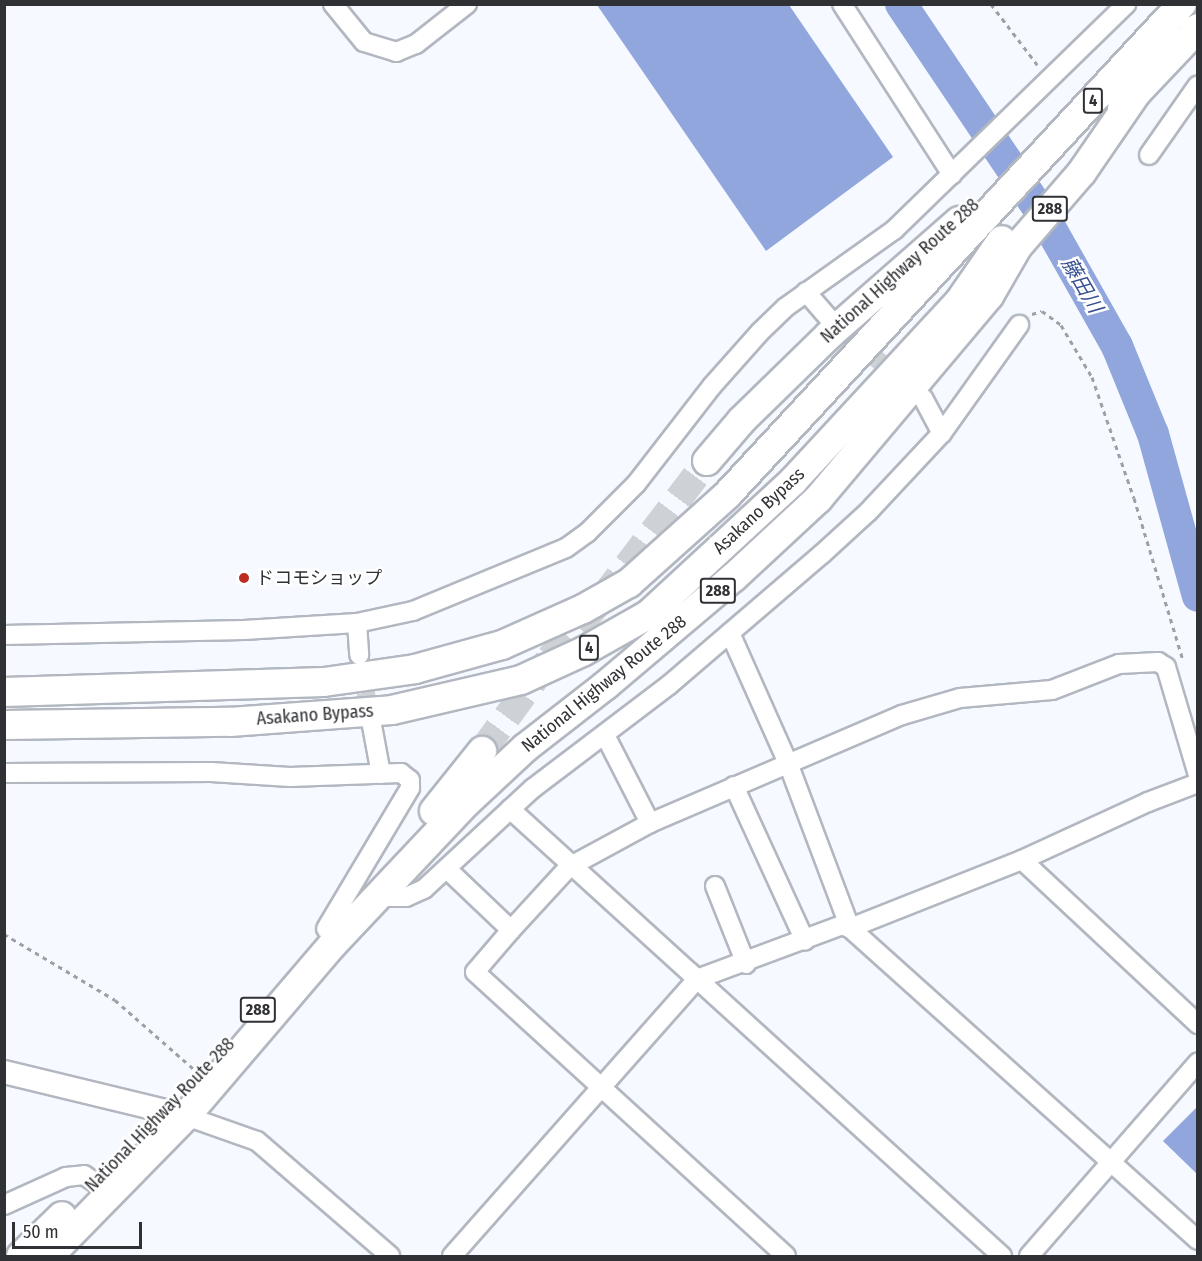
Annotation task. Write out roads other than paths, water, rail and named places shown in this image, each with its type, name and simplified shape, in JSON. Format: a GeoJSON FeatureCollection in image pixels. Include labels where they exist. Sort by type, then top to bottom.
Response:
{"type":"FeatureCollection","features":[{"type":"Feature","properties":{"kind":"highway","name":"National Highway Route 288"},"geometry":{"type":"LineString","coordinates":[[707,461],[742,420],[829,334],[945,235],[1000,221],[1066,149],[1127,64],[1182,4]]}},
{"type":"Feature","properties":{"kind":"highway","name":"National Highway Route 288"},"geometry":{"type":"LineString","coordinates":[[49,1257],[105,1187],[466,803],[525,748],[606,686],[734,577],[818,499],[989,296],[1000,221],[1066,149],[1135,95],[1197,28]]}},
{"type":"Feature","properties":{"kind":"highway","name":"Asakano Bypass"},"geometry":{"type":"LineString","coordinates":[[4,692],[241,687],[324,682],[404,671],[502,645],[583,609],[629,583],[660,558],[727,495],[1000,221]]}},
{"type":"Feature","properties":{"kind":"highway","name":"Asakano Bypass"},"geometry":{"type":"LineString","coordinates":[[4,725],[230,722],[392,710],[521,680],[584,651],[648,615],[793,481],[959,302],[1000,221]]}},
{"type":"Feature","properties":{"kind":"highway","name":"National Highway Route 288"},"geometry":{"type":"LineString","coordinates":[[176,1114],[201,1075],[326,929],[388,865],[482,751]]}},
{"type":"Feature","properties":{"kind":"highway","name":"National Highway Route 288"},"geometry":{"type":"LineString","coordinates":[[21,1257],[105,1187]]}},
{"type":"Feature","properties":{"kind":"street"},"geometry":{"type":"LineString","coordinates":[[333,4],[364,42],[396,52],[416,44],[467,4]]}},
{"type":"Feature","properties":{"kind":"street"},"geometry":{"type":"LineString","coordinates":[[842,4],[957,170]]}},
{"type":"Feature","properties":{"kind":"street"},"geometry":{"type":"LineString","coordinates":[[4,635],[244,630],[357,622],[413,611],[465,592],[566,548],[586,533],[636,484],[733,361],[806,292],[894,230],[957,170],[1031,94],[1126,4]]}},
{"type":"Feature","properties":{"kind":"street"},"geometry":{"type":"LineString","coordinates":[[1149,155],[1197,85]]}},
{"type":"Feature","properties":{"kind":"street"},"geometry":{"type":"LineString","coordinates":[[806,292],[831,321]]}},
{"type":"Feature","properties":{"kind":"street"},"geometry":{"type":"LineString","coordinates":[[377,897],[406,897],[448,870],[510,810],[730,633],[868,512],[942,433],[1019,325]]}},
{"type":"Feature","properties":{"kind":"street"},"geometry":{"type":"LineString","coordinates":[[923,398],[942,433]]}},
{"type":"Feature","properties":{"kind":"street"},"geometry":{"type":"LineString","coordinates":[[357,622],[359,655]]}},
{"type":"Feature","properties":{"kind":"street"},"geometry":{"type":"LineString","coordinates":[[730,633],[788,763],[849,928]]}},
{"type":"Feature","properties":{"kind":"street"},"geometry":{"type":"LineString","coordinates":[[786,1257],[598,1088],[475,972],[569,867],[650,823],[930,705],[960,698],[1052,690],[1133,660],[1158,662],[1166,667],[1197,775]]}},
{"type":"Feature","properties":{"kind":"street"},"geometry":{"type":"LineString","coordinates":[[370,715],[381,774]]}},
{"type":"Feature","properties":{"kind":"street"},"geometry":{"type":"LineString","coordinates":[[605,735],[650,823]]}},
{"type":"Feature","properties":{"kind":"street"},"geometry":{"type":"LineString","coordinates":[[4,773],[401,773],[410,780],[410,788],[326,929]]}},
{"type":"Feature","properties":{"kind":"street"},"geometry":{"type":"LineString","coordinates":[[849,928],[1022,860],[1197,783]]}},
{"type":"Feature","properties":{"kind":"street"},"geometry":{"type":"LineString","coordinates":[[735,786],[805,941]]}},
{"type":"Feature","properties":{"kind":"street"},"geometry":{"type":"LineString","coordinates":[[510,810],[569,867],[1002,1257]]}},
{"type":"Feature","properties":{"kind":"street"},"geometry":{"type":"LineString","coordinates":[[1022,860],[1197,1024]]}},
{"type":"Feature","properties":{"kind":"street"},"geometry":{"type":"LineString","coordinates":[[448,870],[511,930]]}},
{"type":"Feature","properties":{"kind":"street"},"geometry":{"type":"LineString","coordinates":[[715,886],[746,964]]}},
{"type":"Feature","properties":{"kind":"street"},"geometry":{"type":"LineString","coordinates":[[452,1257],[598,1088],[697,980],[746,964],[843,926],[849,928],[1113,1162],[1197,1240]]}},
{"type":"Feature","properties":{"kind":"street"},"geometry":{"type":"LineString","coordinates":[[1029,1257],[1197,1062]]}},
{"type":"Feature","properties":{"kind":"street"},"geometry":{"type":"LineString","coordinates":[[4,1072],[176,1114],[257,1141],[390,1257]]}},
{"type":"Feature","properties":{"kind":"street"},"geometry":{"type":"LineString","coordinates":[[4,1204],[66,1177],[84,1175],[105,1187]]}},
{"type":"Feature","properties":{"kind":"water"},"geometry":{"type":"Polygon","coordinates":[[[597,5],[789,5],[893,157],[766,251],[597,5]]]}},
{"type":"Feature","properties":{"kind":"water"},"geometry":{"type":"Polygon","coordinates":[[[1197,1107],[1197,1174],[1163,1141],[1197,1107]]]}},
{"type":"Feature","properties":{"kind":"waterway","name":"藤田川"},"geometry":{"type":"LineString","coordinates":[[901,4],[1044,217],[1117,346],[1153,434],[1198,596]]}},
{"type":"Feature","properties":{"kind":"tunnel"},"geometry":{"type":"LineString","coordinates":[[832,322],[901,379]]}},
{"type":"Feature","properties":{"kind":"tunnel"},"geometry":{"type":"LineString","coordinates":[[482,751],[550,658],[602,599],[707,461]]}},
{"type":"Feature","properties":{"kind":"tunnel"},"geometry":{"type":"LineString","coordinates":[[361,666],[370,715]]}},
{"type":"Feature","properties":{"kind":"place","name":"ドコモショップ"},"geometry":{"type":"Point","coordinates":[244,578]}}]}
